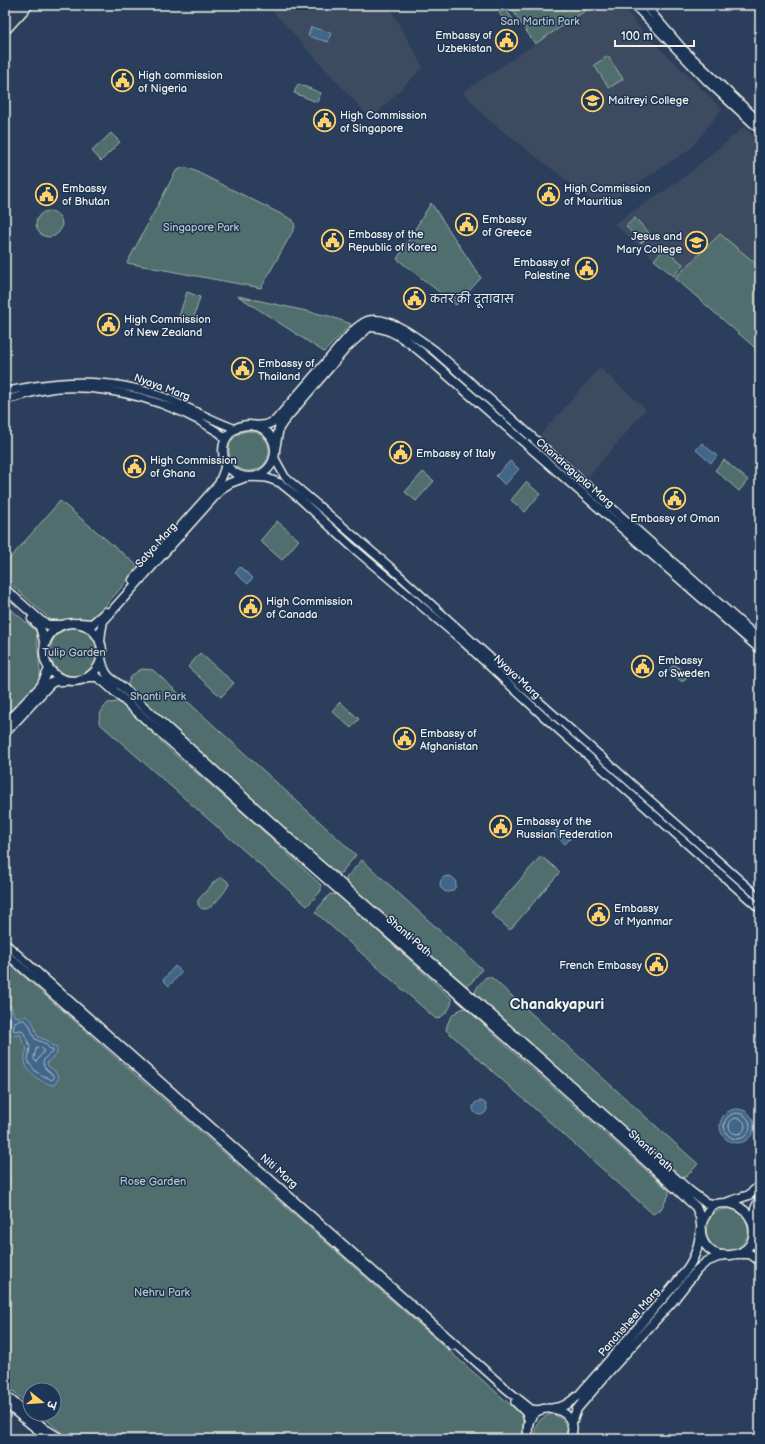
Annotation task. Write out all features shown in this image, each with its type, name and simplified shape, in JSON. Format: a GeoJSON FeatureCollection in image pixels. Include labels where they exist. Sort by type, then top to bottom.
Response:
{"type":"FeatureCollection","features":[{"type":"Feature","properties":{"kind":"main road","name":"Chandragupta Marg"},"geometry":{"type":"LineString","coordinates":[[372,323],[380,320],[397,326],[435,351],[760,640]]}},
{"type":"Feature","properties":{"kind":"main road"},"geometry":{"type":"LineString","coordinates":[[367,321],[372,323],[347,347],[283,422],[279,428],[271,465],[267,470],[262,474],[249,477],[238,475],[230,470],[226,462],[223,450],[225,442],[236,429],[248,425],[255,426],[266,425],[275,421],[354,330],[367,321]]}},
{"type":"Feature","properties":{"kind":"main road","name":"Chandragupta Marg"},"geometry":{"type":"LineString","coordinates":[[372,323],[391,331],[422,353],[760,649]]}},
{"type":"Feature","properties":{"kind":"main road"},"geometry":{"type":"LineString","coordinates":[[255,426],[267,433],[271,438],[274,453]]}},
{"type":"Feature","properties":{"kind":"main road","name":"Satya Marg"},"geometry":{"type":"LineString","coordinates":[[79,624],[92,624],[108,610],[148,562],[219,484],[226,462]]}},
{"type":"Feature","properties":{"kind":"main road","name":"Satya Marg"},"geometry":{"type":"LineString","coordinates":[[100,642],[100,632],[104,621],[222,488],[230,483],[249,477]]}},
{"type":"Feature","properties":{"kind":"main road"},"geometry":{"type":"LineString","coordinates":[[5,589],[45,624],[79,624],[92,630],[100,642],[102,653],[97,669],[88,677],[81,680],[55,681],[50,684],[5,733]]}},
{"type":"Feature","properties":{"kind":"main road"},"geometry":{"type":"LineString","coordinates":[[5,594],[40,627],[45,644],[44,659],[48,668],[56,676],[65,681]]}},
{"type":"Feature","properties":{"kind":"main road"},"geometry":{"type":"LineString","coordinates":[[45,644],[51,633],[62,625]]}},
{"type":"Feature","properties":{"kind":"main road","name":"Shanti Path"},"geometry":{"type":"LineString","coordinates":[[101,658],[104,672],[108,676],[300,848],[468,994],[685,1188],[708,1204],[714,1204]]}},
{"type":"Feature","properties":{"kind":"main road"},"geometry":{"type":"LineString","coordinates":[[5,724],[41,686],[48,668]]}},
{"type":"Feature","properties":{"kind":"main road","name":"Shanti Path"},"geometry":{"type":"LineString","coordinates":[[88,677],[97,677],[104,682],[334,886],[470,1003],[696,1207],[700,1217],[700,1229]]}},
{"type":"Feature","properties":{"kind":"main road"},"geometry":{"type":"LineString","coordinates":[[725,1203],[750,1194],[760,1186]]}},
{"type":"Feature","properties":{"kind":"main road"},"geometry":{"type":"LineString","coordinates":[[760,1198],[755,1209],[754,1224],[755,1236],[760,1250]]}},
{"type":"Feature","properties":{"kind":"main road"},"geometry":{"type":"LineString","coordinates":[[754,1224],[749,1214],[741,1207],[732,1203],[714,1204],[702,1219],[700,1229],[703,1241],[708,1248],[714,1252],[723,1255],[750,1254],[760,1261]]}},
{"type":"Feature","properties":{"kind":"main road","name":"Panchsheel Marg"},"geometry":{"type":"LineString","coordinates":[[540,1410],[548,1407],[562,1408],[568,1405],[579,1395],[686,1272],[699,1246],[700,1229]]}},
{"type":"Feature","properties":{"kind":"main road"},"geometry":{"type":"LineString","coordinates":[[739,1254],[749,1247],[755,1236]]}},
{"type":"Feature","properties":{"kind":"main road","name":"Panchsheel Marg"},"geometry":{"type":"LineString","coordinates":[[572,1434],[577,1409],[672,1302],[697,1270],[706,1262],[723,1255]]}},
{"type":"Feature","properties":{"kind":"main road"},"geometry":{"type":"LineString","coordinates":[[5,1395],[45,1429],[61,1439]]}},
{"type":"Feature","properties":{"kind":"main road"},"geometry":{"type":"LineString","coordinates":[[5,1403],[49,1439]]}},
{"type":"Feature","properties":{"kind":"main road"},"geometry":{"type":"LineString","coordinates":[[554,1408],[565,1413],[570,1420],[572,1434]]}},
{"type":"Feature","properties":{"kind":"main road"},"geometry":{"type":"LineString","coordinates":[[529,1439],[527,1431],[529,1422],[533,1415],[540,1410]]}},
{"type":"Feature","properties":{"kind":"street"},"geometry":{"type":"LineString","coordinates":[[634,5],[708,82],[760,130]]}},
{"type":"Feature","properties":{"kind":"street"},"geometry":{"type":"LineString","coordinates":[[645,5],[683,49],[760,122]]}},
{"type":"Feature","properties":{"kind":"street","name":"Nyaya Marg"},"geometry":{"type":"LineString","coordinates":[[5,392],[58,382],[87,382],[132,387],[163,397],[219,423],[236,429]]}},
{"type":"Feature","properties":{"kind":"street","name":"Nyaya Marg"},"geometry":{"type":"LineString","coordinates":[[5,400],[58,388],[88,389],[122,393],[160,404],[190,416],[218,432],[222,435],[225,442]]}},
{"type":"Feature","properties":{"kind":"street","name":"Nyaya Marg"},"geometry":{"type":"LineString","coordinates":[[274,453],[285,477],[394,571],[760,898]]}},
{"type":"Feature","properties":{"kind":"street","name":"Nyaya Marg"},"geometry":{"type":"LineString","coordinates":[[249,477],[267,478],[280,483],[300,499],[352,547],[459,638],[543,716],[760,909]]}},
{"type":"Feature","properties":{"kind":"street","name":"Niti Marg"},"geometry":{"type":"LineString","coordinates":[[5,943],[500,1383],[531,1409],[540,1410]]}},
{"type":"Feature","properties":{"kind":"street","name":"Niti Marg"},"geometry":{"type":"LineString","coordinates":[[5,953],[150,1079],[522,1408],[528,1416],[529,1422]]}},
{"type":"Feature","properties":{"kind":"shaded area"},"geometry":{"type":"Polygon","coordinates":[[[267,5],[390,5],[391,10],[423,67],[371,119],[267,5]]]}},
{"type":"Feature","properties":{"kind":"shaded area","name":"Maitreyi College"},"geometry":{"type":"Polygon","coordinates":[[[594,5],[622,5],[642,31],[722,109],[690,149],[601,207],[485,117],[463,92],[594,5]]]}},
{"type":"Feature","properties":{"kind":"shaded area","name":"Jesus and Mary College"},"geometry":{"type":"Polygon","coordinates":[[[744,127],[760,141],[760,352],[614,224],[682,179],[744,127]]]}},
{"type":"Feature","properties":{"kind":"shaded area"},"geometry":{"type":"Polygon","coordinates":[[[600,368],[646,409],[588,477],[540,435],[600,368]]]}},
{"type":"Feature","properties":{"kind":"green space","name":"San Martin Park"},"geometry":{"type":"Polygon","coordinates":[[[509,5],[594,5],[535,44],[509,5]]]}},
{"type":"Feature","properties":{"kind":"green space"},"geometry":{"type":"Polygon","coordinates":[[[505,9],[516,23],[510,27],[499,13],[505,9]]]}},
{"type":"Feature","properties":{"kind":"green space"},"geometry":{"type":"Polygon","coordinates":[[[608,56],[623,79],[609,88],[594,65],[608,56]]]}},
{"type":"Feature","properties":{"kind":"green space"},"geometry":{"type":"Polygon","coordinates":[[[298,84],[321,93],[317,102],[294,93],[298,84]]]}},
{"type":"Feature","properties":{"kind":"green space"},"geometry":{"type":"Polygon","coordinates":[[[111,133],[120,142],[101,161],[92,151],[111,133]]]}},
{"type":"Feature","properties":{"kind":"green space","name":"Singapore Park"},"geometry":{"type":"Polygon","coordinates":[[[184,167],[191,169],[293,220],[295,227],[261,288],[127,263],[176,171],[184,167]]]}},
{"type":"Feature","properties":{"kind":"green space"},"geometry":{"type":"Polygon","coordinates":[[[431,203],[481,278],[456,305],[397,259],[431,203]]]}},
{"type":"Feature","properties":{"kind":"green space"},"geometry":{"type":"Polygon","coordinates":[[[49,211],[58,215],[62,224],[58,233],[49,237],[40,233],[36,224],[40,215],[49,211]]]}},
{"type":"Feature","properties":{"kind":"green space"},"geometry":{"type":"Polygon","coordinates":[[[635,218],[650,234],[641,243],[626,226],[635,218]]]}},
{"type":"Feature","properties":{"kind":"green space"},"geometry":{"type":"Polygon","coordinates":[[[720,234],[760,267],[760,352],[675,278],[720,234]]]}},
{"type":"Feature","properties":{"kind":"green space"},"geometry":{"type":"Polygon","coordinates":[[[664,249],[683,264],[674,276],[654,260],[664,249]]]}},
{"type":"Feature","properties":{"kind":"green space"},"geometry":{"type":"Polygon","coordinates":[[[187,292],[200,297],[193,321],[179,316],[187,292]]]}},
{"type":"Feature","properties":{"kind":"green space"},"geometry":{"type":"Polygon","coordinates":[[[238,296],[329,316],[351,324],[324,352],[238,296]]]}},
{"type":"Feature","properties":{"kind":"green space"},"geometry":{"type":"Polygon","coordinates":[[[249,431],[257,433],[263,437],[267,443],[269,451],[267,459],[263,465],[257,469],[249,471],[241,469],[235,465],[231,459],[229,451],[231,443],[235,437],[241,433],[249,431]]]}},
{"type":"Feature","properties":{"kind":"green space"},"geometry":{"type":"Polygon","coordinates":[[[724,460],[748,480],[739,491],[715,470],[724,460]]]}},
{"type":"Feature","properties":{"kind":"green space"},"geometry":{"type":"Polygon","coordinates":[[[423,472],[434,481],[416,501],[405,492],[423,472]]]}},
{"type":"Feature","properties":{"kind":"green space"},"geometry":{"type":"Polygon","coordinates":[[[526,482],[540,494],[525,512],[511,500],[526,482]]]}},
{"type":"Feature","properties":{"kind":"green space"},"geometry":{"type":"Polygon","coordinates":[[[60,501],[139,567],[94,619],[52,621],[5,579],[5,564],[60,501]]]}},
{"type":"Feature","properties":{"kind":"green space"},"geometry":{"type":"Polygon","coordinates":[[[277,521],[299,540],[282,560],[260,541],[277,521]]]}},
{"type":"Feature","properties":{"kind":"green space"},"geometry":{"type":"Polygon","coordinates":[[[5,604],[36,631],[41,681],[5,716],[5,604]]]}},
{"type":"Feature","properties":{"kind":"green space","name":"Tulip Garden"},"geometry":{"type":"Polygon","coordinates":[[[74,628],[83,630],[91,635],[96,643],[98,652],[96,661],[91,669],[83,674],[74,676],[65,674],[57,669],[52,661],[50,652],[52,643],[57,635],[65,630],[74,628]]]}},
{"type":"Feature","properties":{"kind":"green space"},"geometry":{"type":"Polygon","coordinates":[[[200,653],[234,683],[221,697],[188,667],[200,653]]]}},
{"type":"Feature","properties":{"kind":"green space"},"geometry":{"type":"Polygon","coordinates":[[[674,664],[688,676],[682,682],[669,670],[674,664]]]}},
{"type":"Feature","properties":{"kind":"green space","name":"Shanti Park"},"geometry":{"type":"Polygon","coordinates":[[[142,669],[153,670],[356,855],[341,873],[332,873],[129,691],[129,680],[135,673],[142,669]]]}},
{"type":"Feature","properties":{"kind":"green space","name":"Shanti Park"},"geometry":{"type":"Polygon","coordinates":[[[119,702],[172,752],[249,818],[321,885],[321,891],[307,906],[99,723],[100,714],[106,705],[108,703],[119,702]]]}},
{"type":"Feature","properties":{"kind":"green space"},"geometry":{"type":"Polygon","coordinates":[[[340,702],[359,719],[351,728],[332,711],[340,702]]]}},
{"type":"Feature","properties":{"kind":"green space"},"geometry":{"type":"Polygon","coordinates":[[[541,856],[560,872],[510,930],[491,913],[541,856]]]}},
{"type":"Feature","properties":{"kind":"green space"},"geometry":{"type":"Polygon","coordinates":[[[362,860],[482,969],[471,983],[464,987],[347,885],[346,878],[362,860]]]}},
{"type":"Feature","properties":{"kind":"green space"},"geometry":{"type":"Polygon","coordinates":[[[222,877],[229,884],[225,891],[211,906],[205,909],[200,908],[198,900],[215,881],[222,877]]]}},
{"type":"Feature","properties":{"kind":"green space"},"geometry":{"type":"Polygon","coordinates":[[[330,894],[339,895],[452,999],[451,1006],[445,1014],[436,1019],[315,912],[330,894]]]}},
{"type":"Feature","properties":{"kind":"green space","name":"Nehru Park"},"geometry":{"type":"Polygon","coordinates":[[[5,960],[522,1415],[524,1439],[77,1439],[63,1434],[49,1422],[62,1422],[62,1382],[22,1382],[22,1399],[5,1384],[5,1188],[11,1182],[5,1167],[5,960]]]}},
{"type":"Feature","properties":{"kind":"green space"},"geometry":{"type":"Polygon","coordinates":[[[486,977],[491,977],[698,1164],[686,1177],[681,1177],[676,1174],[541,1053],[475,997],[477,988],[486,977]]]}},
{"type":"Feature","properties":{"kind":"green space"},"geometry":{"type":"Polygon","coordinates":[[[466,1008],[503,1043],[669,1191],[669,1195],[661,1209],[653,1214],[446,1030],[448,1022],[452,1016],[458,1011],[466,1008]]]}},
{"type":"Feature","properties":{"kind":"green space"},"geometry":{"type":"Polygon","coordinates":[[[727,1209],[742,1215],[748,1230],[742,1245],[727,1251],[712,1245],[706,1230],[712,1215],[727,1209]]]}},
{"type":"Feature","properties":{"kind":"green space"},"geometry":{"type":"Polygon","coordinates":[[[552,1414],[560,1418],[565,1424],[567,1431],[564,1439],[538,1439],[535,1430],[538,1423],[544,1417],[552,1414]]]}},
{"type":"Feature","properties":{"kind":"water"},"geometry":{"type":"Polygon","coordinates":[[[311,27],[331,33],[328,42],[308,36],[311,27]]]}},
{"type":"Feature","properties":{"kind":"water"},"geometry":{"type":"Polygon","coordinates":[[[702,443],[717,456],[711,463],[696,450],[702,443]]]}},
{"type":"Feature","properties":{"kind":"water"},"geometry":{"type":"Polygon","coordinates":[[[510,461],[519,469],[505,485],[496,476],[510,461]]]}},
{"type":"Feature","properties":{"kind":"water"},"geometry":{"type":"Polygon","coordinates":[[[240,567],[253,578],[248,584],[235,573],[240,567]]]}},
{"type":"Feature","properties":{"kind":"water"},"geometry":{"type":"Polygon","coordinates":[[[557,828],[570,839],[565,844],[553,833],[557,828]]]}},
{"type":"Feature","properties":{"kind":"water"},"geometry":{"type":"Polygon","coordinates":[[[448,876],[455,881],[456,884],[451,891],[448,892],[441,887],[440,884],[445,877],[448,876]]]}},
{"type":"Feature","properties":{"kind":"water"},"geometry":{"type":"Polygon","coordinates":[[[175,966],[182,972],[169,986],[163,980],[175,966]]]}},
{"type":"Feature","properties":{"kind":"water"},"geometry":{"type":"Polygon","coordinates":[[[5,1004],[11,1006],[15,1017],[25,1016],[31,1019],[38,1037],[49,1041],[51,1045],[57,1047],[57,1054],[47,1062],[48,1066],[55,1071],[59,1078],[54,1085],[45,1083],[28,1070],[25,1059],[27,1048],[23,1044],[21,1035],[11,1035],[10,1033],[9,1028],[11,1021],[8,1016],[5,1015],[5,1004]]]}},
{"type":"Feature","properties":{"kind":"water"},"geometry":{"type":"Polygon","coordinates":[[[477,1101],[483,1101],[487,1105],[487,1111],[483,1115],[477,1115],[473,1111],[473,1105],[477,1101]]]}},
{"type":"Feature","properties":{"kind":"water"},"geometry":{"type":"Polygon","coordinates":[[[734,1109],[740,1109],[749,1114],[753,1120],[753,1132],[749,1138],[740,1143],[734,1143],[725,1138],[720,1129],[720,1123],[725,1114],[734,1109]]]}},
{"type":"Feature","properties":{"kind":"railway"},"geometry":{"type":"LineString","coordinates":[[5,38],[35,5]]}},
{"type":"Feature","properties":{"kind":"place","name":"Embassy of Uzbekistan"},"geometry":{"type":"Point","coordinates":[507,41]}},
{"type":"Feature","properties":{"kind":"place","name":"High commission of Nigeria"},"geometry":{"type":"Point","coordinates":[123,81]}},
{"type":"Feature","properties":{"kind":"place","name":"Maitreyi College"},"geometry":{"type":"Point","coordinates":[592,100]}},
{"type":"Feature","properties":{"kind":"place","name":"High Commission of Singapore"},"geometry":{"type":"Point","coordinates":[325,121]}},
{"type":"Feature","properties":{"kind":"place","name":"Embassy of Bhutan"},"geometry":{"type":"Point","coordinates":[46,194]}},
{"type":"Feature","properties":{"kind":"place","name":"High Commission of Mauritius"},"geometry":{"type":"Point","coordinates":[548,194]}},
{"type":"Feature","properties":{"kind":"place","name":"Embassy of Greece"},"geometry":{"type":"Point","coordinates":[466,225]}},
{"type":"Feature","properties":{"kind":"place","name":"Embassy of the Republic of Korea"},"geometry":{"type":"Point","coordinates":[333,240]}},
{"type":"Feature","properties":{"kind":"place","name":"Jesus and Mary College"},"geometry":{"type":"Point","coordinates":[697,242]}},
{"type":"Feature","properties":{"kind":"place","name":"Embassy of Palestine"},"geometry":{"type":"Point","coordinates":[586,268]}},
{"type":"Feature","properties":{"kind":"place","name":"कतर की दूतावास"},"geometry":{"type":"Point","coordinates":[414,299]}},
{"type":"Feature","properties":{"kind":"place","name":"High Commission of New Zealand"},"geometry":{"type":"Point","coordinates":[109,325]}},
{"type":"Feature","properties":{"kind":"place","name":"Embassy of Thailand"},"geometry":{"type":"Point","coordinates":[242,369]}},
{"type":"Feature","properties":{"kind":"place","name":"Embassy of Italy"},"geometry":{"type":"Point","coordinates":[401,453]}},
{"type":"Feature","properties":{"kind":"place","name":"High Commission of Ghana"},"geometry":{"type":"Point","coordinates":[134,466]}},
{"type":"Feature","properties":{"kind":"place","name":"Embassy of Oman"},"geometry":{"type":"Point","coordinates":[675,498]}},
{"type":"Feature","properties":{"kind":"place","name":"High Commission of Canada"},"geometry":{"type":"Point","coordinates":[251,607]}},
{"type":"Feature","properties":{"kind":"place","name":"Embassy of Sweden"},"geometry":{"type":"Point","coordinates":[642,666]}},
{"type":"Feature","properties":{"kind":"place","name":"Embassy of Afghanistan"},"geometry":{"type":"Point","coordinates":[404,739]}},
{"type":"Feature","properties":{"kind":"place","name":"Embassy of the Russian Federation"},"geometry":{"type":"Point","coordinates":[501,827]}},
{"type":"Feature","properties":{"kind":"place","name":"Embassy of Myanmar"},"geometry":{"type":"Point","coordinates":[599,914]}},
{"type":"Feature","properties":{"kind":"place","name":"French Embassy"},"geometry":{"type":"Point","coordinates":[657,965]}},
{"type":"Feature","properties":{"kind":"district","name":"Chanakyapuri"},"geometry":{"type":"Point","coordinates":[557,1004]}},
{"type":"Feature","properties":{"kind":"park label","name":"Rose Garden"},"geometry":{"type":"Point","coordinates":[153,1181]}}]}
